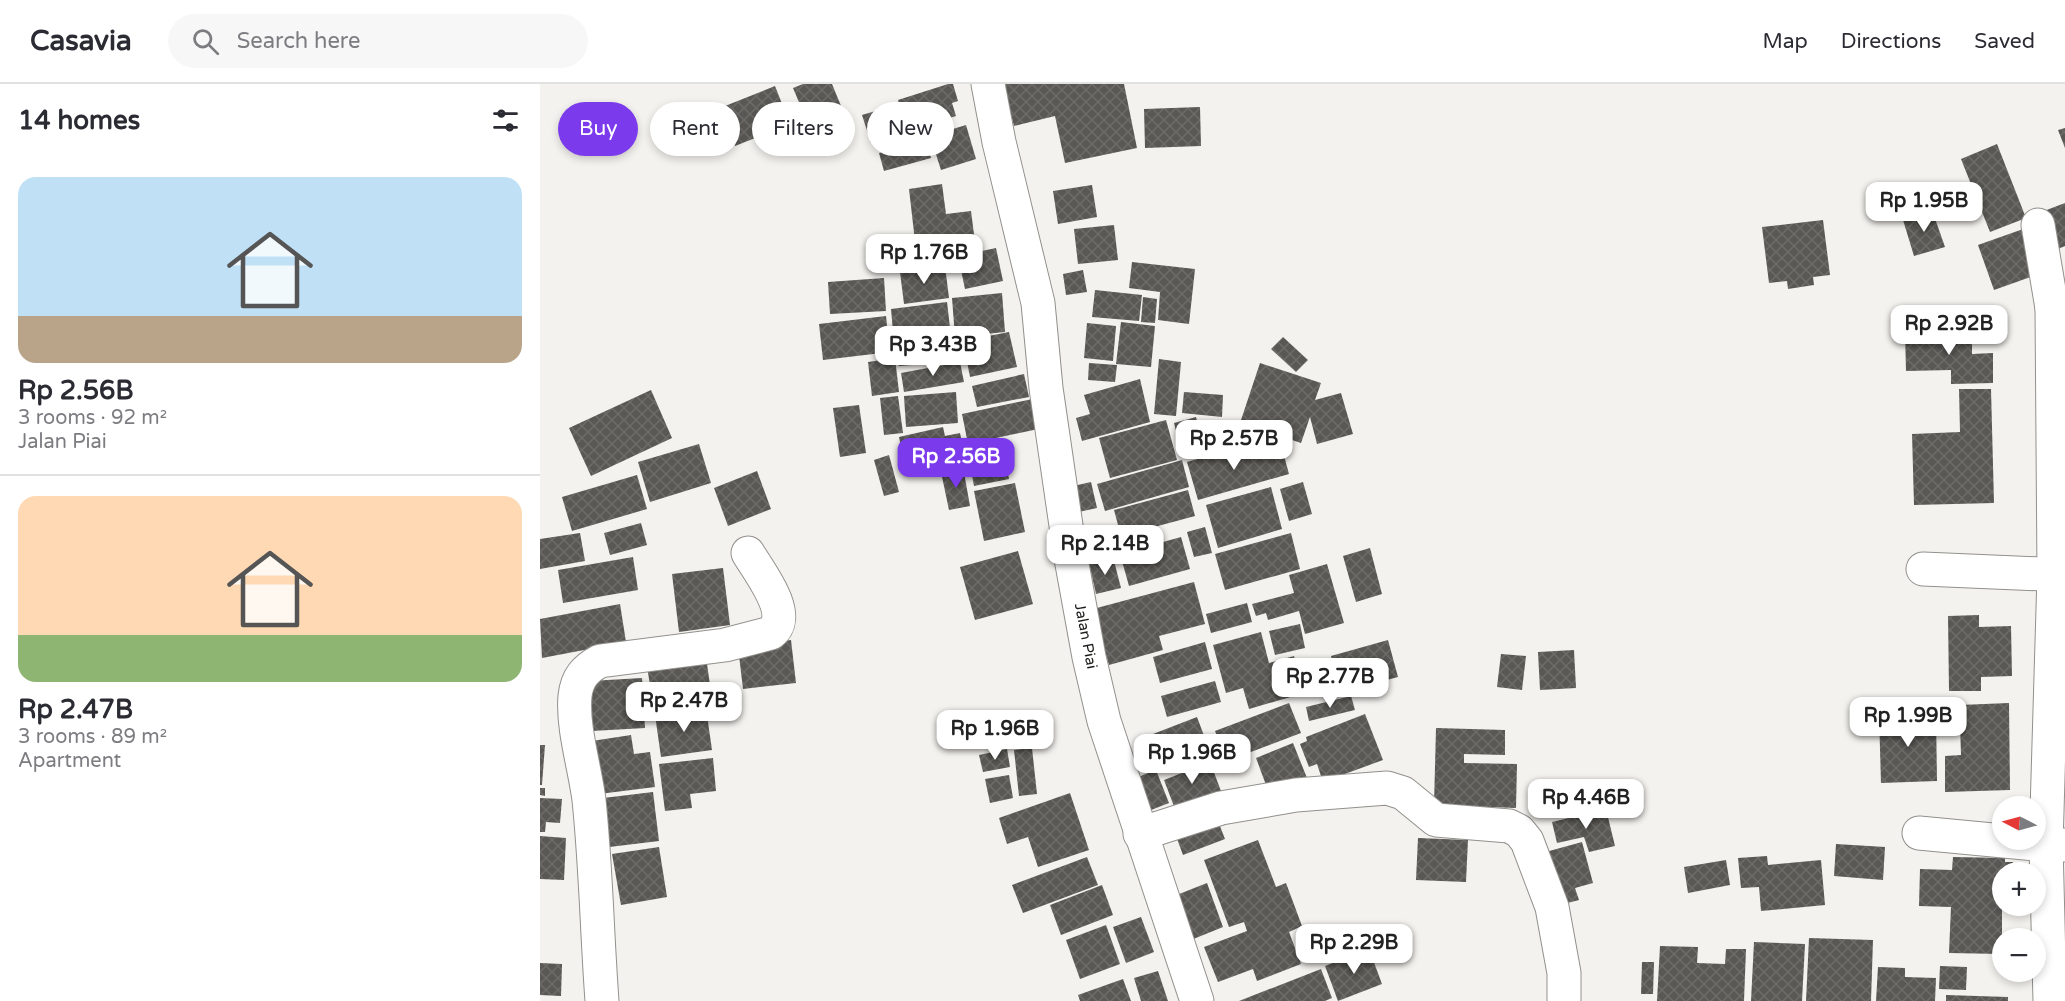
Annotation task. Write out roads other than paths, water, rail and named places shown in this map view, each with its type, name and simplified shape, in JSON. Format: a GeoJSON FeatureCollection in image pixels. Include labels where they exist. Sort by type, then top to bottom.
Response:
{"type":"FeatureCollection","features":[{"type":"Feature","properties":{"kind":"street","name":"Jalan Piai"},"geometry":{"type":"LineString","coordinates":[[988,84],[999,142],[1038,303],[1046,388],[1070,553],[1089,657],[1104,722],[1197,1001]]}},
{"type":"Feature","properties":{"kind":"street"},"geometry":{"type":"LineString","coordinates":[[2038,225],[2058,308],[2060,575],[2056,845],[2050,1001]]}},
{"type":"Feature","properties":{"kind":"street"},"geometry":{"type":"LineString","coordinates":[[602,1001],[592,837],[586,779],[578,739],[575,698],[579,681],[587,669],[600,661],[726,645],[771,633],[777,628],[780,614],[774,598],[748,553]]}},
{"type":"Feature","properties":{"kind":"street"},"geometry":{"type":"LineString","coordinates":[[1923,569],[2060,575]]}},
{"type":"Feature","properties":{"kind":"street"},"geometry":{"type":"LineString","coordinates":[[1140,834],[1221,808],[1296,795],[1387,788],[1403,793],[1436,820],[1509,826],[1519,831],[1527,841],[1552,907],[1564,973],[1564,1001]]}},
{"type":"Feature","properties":{"kind":"street"},"geometry":{"type":"LineString","coordinates":[[1919,833],[2056,845]]}}]}
